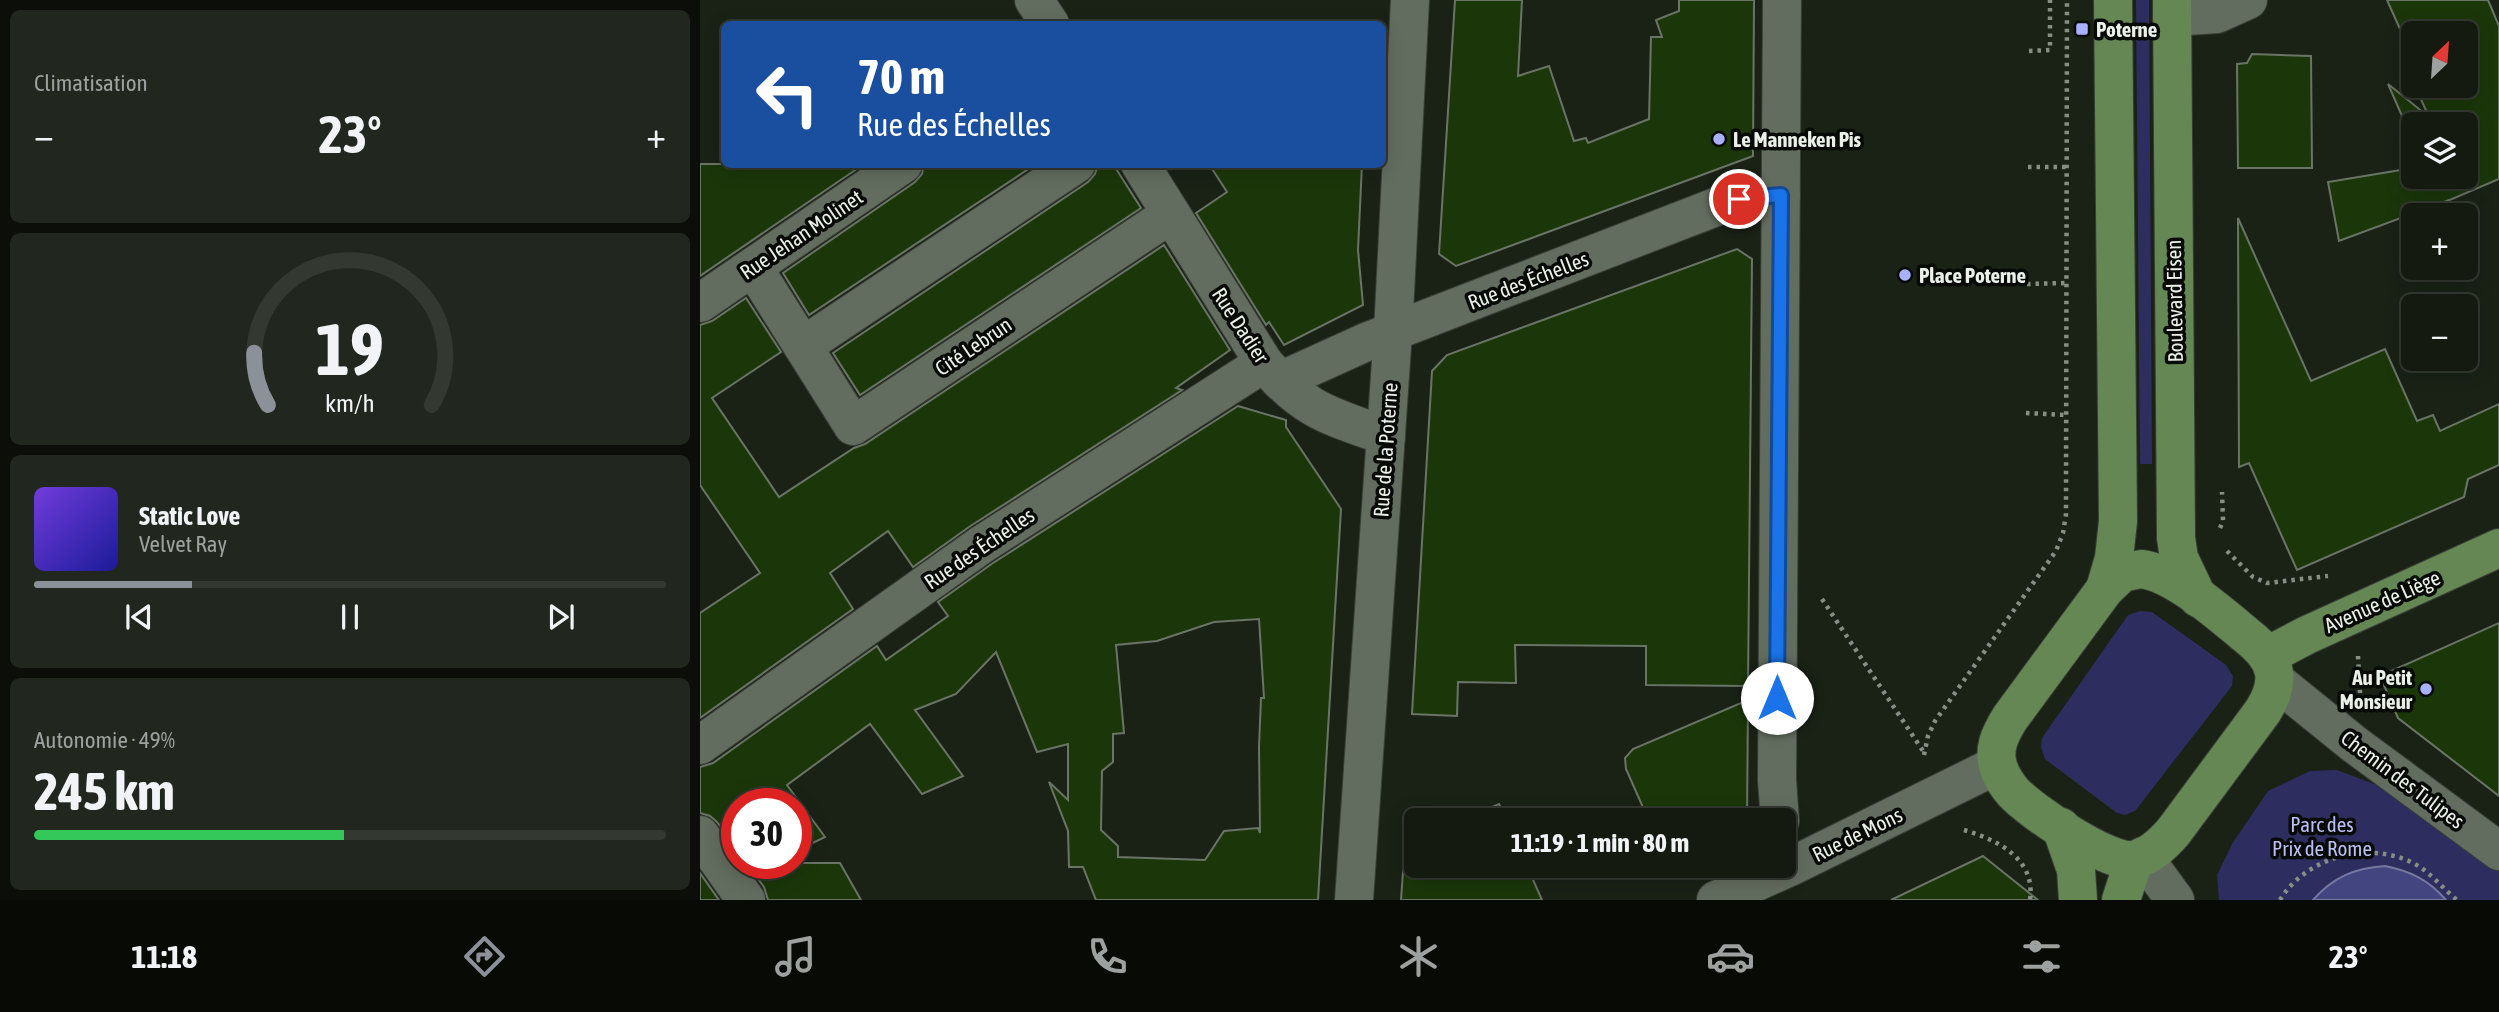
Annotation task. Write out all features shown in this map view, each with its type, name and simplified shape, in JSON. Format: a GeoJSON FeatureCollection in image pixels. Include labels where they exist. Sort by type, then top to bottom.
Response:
{"type":"FeatureCollection","features":[{"type":"Feature","properties":{"kind":"main road"},"geometry":{"type":"LineString","coordinates":[[2105,589],[2114,558],[2118,521],[2113,0]]}},
{"type":"Feature","properties":{"kind":"main road","name":"Boulevard Eisen"},"geometry":{"type":"LineString","coordinates":[[2172,8],[2176,538],[2179,558],[2198,598]]}},
{"type":"Feature","properties":{"kind":"main road","name":"Avenue de Liège"},"geometry":{"type":"LineString","coordinates":[[2271,668],[2295,640],[2499,548]]}},
{"type":"Feature","properties":{"kind":"main road"},"geometry":{"type":"LineString","coordinates":[[2121,900],[2138,858],[2166,839],[2263,711],[2269,701],[2271,668],[2252,640],[2198,598],[2165,576],[2153,570],[2141,569],[2122,573],[2105,589],[2010,718],[1996,750],[1997,765],[2014,793],[2061,827],[2104,853],[2138,858]]}},
{"type":"Feature","properties":{"kind":"main road"},"geometry":{"type":"LineString","coordinates":[[2061,827],[2076,870],[2078,900]]}},
{"type":"Feature","properties":{"kind":"street"},"geometry":{"type":"LineString","coordinates":[[1034,0],[1048,21]]}},
{"type":"Feature","properties":{"kind":"street","name":"Rue de la Poterne"},"geometry":{"type":"LineString","coordinates":[[1354,900],[1393,332],[1410,0]]}},
{"type":"Feature","properties":{"kind":"street"},"geometry":{"type":"LineString","coordinates":[[1779,808],[1777,780],[1782,0]]}},
{"type":"Feature","properties":{"kind":"street"},"geometry":{"type":"LineString","coordinates":[[2172,8],[2217,14],[2248,0]]}},
{"type":"Feature","properties":{"kind":"street","name":"Rue Jehan Molinet"},"geometry":{"type":"LineString","coordinates":[[700,303],[897,168]]}},
{"type":"Feature","properties":{"kind":"street"},"geometry":{"type":"LineString","coordinates":[[803,346],[1070,168]]}},
{"type":"Feature","properties":{"kind":"street","name":"Rue Dadier"},"geometry":{"type":"LineString","coordinates":[[1142,168],[1272,372],[1300,400],[1324,414],[1386,436]]}},
{"type":"Feature","properties":{"kind":"street","name":"Rue des Échelles"},"geometry":{"type":"LineString","coordinates":[[700,745],[981,545],[1272,372],[1393,332],[1721,205],[1739,199],[1781,195]]}},
{"type":"Feature","properties":{"kind":"street","name":"Cité Lebrun"},"geometry":{"type":"LineString","coordinates":[[753,267],[853,426],[1171,214]]}},
{"type":"Feature","properties":{"kind":"street","name":"Chemin des Tulipes"},"geometry":{"type":"LineString","coordinates":[[2271,668],[2354,744],[2499,851]]}},
{"type":"Feature","properties":{"kind":"street","name":"Rue de Mons"},"geometry":{"type":"LineString","coordinates":[[1796,848],[1934,796],[1997,765]]}},
{"type":"Feature","properties":{"kind":"street"},"geometry":{"type":"LineString","coordinates":[[700,835],[747,900]]}},
{"type":"Feature","properties":{"kind":"street"},"geometry":{"type":"LineString","coordinates":[[2138,858],[2175,900]]}},
{"type":"Feature","properties":{"kind":"street","name":"Rue de Mons"},"geometry":{"type":"LineString","coordinates":[[1716,900],[1748,878]]}},
{"type":"Feature","properties":{"kind":"path"},"geometry":{"type":"LineString","coordinates":[[2029,51],[2050,50],[2050,0]]}},
{"type":"Feature","properties":{"kind":"path"},"geometry":{"type":"LineString","coordinates":[[1923,751],[1935,722],[2056,551],[2063,533],[2066,514],[2067,0]]}},
{"type":"Feature","properties":{"kind":"path"},"geometry":{"type":"LineString","coordinates":[[2028,167],[2067,167]]}},
{"type":"Feature","properties":{"kind":"path"},"geometry":{"type":"LineString","coordinates":[[2027,284],[2066,283]]}},
{"type":"Feature","properties":{"kind":"path"},"geometry":{"type":"LineString","coordinates":[[2026,413],[2066,415]]}},
{"type":"Feature","properties":{"kind":"path"},"geometry":{"type":"LineString","coordinates":[[2218,533],[2222,521],[2222,487]]}},
{"type":"Feature","properties":{"kind":"path"},"geometry":{"type":"LineString","coordinates":[[2223,544],[2229,555],[2253,577],[2267,583],[2328,576]]}},
{"type":"Feature","properties":{"kind":"path"},"geometry":{"type":"LineString","coordinates":[[1817,591],[1923,751],[1934,796],[1949,820],[2015,854],[2029,877],[2030,900]]}},
{"type":"Feature","properties":{"kind":"path"},"geometry":{"type":"LineString","coordinates":[[2280,900],[2302,877],[2320,864],[2363,852],[2388,854],[2411,862],[2432,875],[2457,900]]}},
{"type":"Feature","properties":{"kind":"green space"},"geometry":{"type":"Polygon","coordinates":[[[2136,0],[2149,0],[2152,464],[2140,464],[2136,0]]]}},
{"type":"Feature","properties":{"kind":"green space"},"geometry":{"type":"Polygon","coordinates":[[[2140,611],[2152,612],[2226,665],[2233,676],[2232,686],[2135,811],[2125,815],[2117,813],[2045,759],[2041,748],[2042,738],[2128,615],[2140,611]]]}},
{"type":"Feature","properties":{"kind":"green space","name":"Parc des Prix de Rome"},"geometry":{"type":"Polygon","coordinates":[[[2337,770],[2395,792],[2499,867],[2499,900],[2219,900],[2217,875],[2232,844],[2268,791],[2310,771],[2337,770]]]}},
{"type":"Feature","properties":{"kind":"water"},"geometry":{"type":"Polygon","coordinates":[[[2385,866],[2418,877],[2446,900],[2313,900],[2328,885],[2345,875],[2385,866]]]}},
{"type":"Feature","properties":{"kind":"building"},"geometry":{"type":"Polygon","coordinates":[[[1455,0],[1522,0],[1518,76],[1549,66],[1574,141],[1586,138],[1588,143],[1649,119],[1651,37],[1662,37],[1656,20],[1679,11],[1679,0],[1754,0],[1753,156],[1456,266],[1439,254],[1455,0]]]}},
{"type":"Feature","properties":{"kind":"building"},"geometry":{"type":"Polygon","coordinates":[[[2387,0],[2488,0],[2499,26],[2499,179],[2478,188],[2478,112],[2427,112],[2420,98],[2478,98],[2478,21],[2401,21],[2401,31],[2387,0]]]}},
{"type":"Feature","properties":{"kind":"building"},"geometry":{"type":"Polygon","coordinates":[[[2252,54],[2311,56],[2312,168],[2238,168],[2237,64],[2247,63],[2252,54]]]}},
{"type":"Feature","properties":{"kind":"building"},"geometry":{"type":"Polygon","coordinates":[[[2388,84],[2401,94],[2401,98],[2405,98],[2423,112],[2401,114],[2388,84]]]}},
{"type":"Feature","properties":{"kind":"building"},"geometry":{"type":"Polygon","coordinates":[[[700,164],[721,164],[721,168],[858,168],[700,276],[700,164]]]}},
{"type":"Feature","properties":{"kind":"building"},"geometry":{"type":"Polygon","coordinates":[[[923,168],[1030,168],[809,315],[783,273],[915,182],[923,168]]]}},
{"type":"Feature","properties":{"kind":"building"},"geometry":{"type":"Polygon","coordinates":[[[1097,168],[1116,168],[1141,208],[860,395],[833,353],[1088,182],[1097,168]]]}},
{"type":"Feature","properties":{"kind":"building"},"geometry":{"type":"Polygon","coordinates":[[[1212,168],[1362,168],[1358,250],[1363,305],[1284,345],[1269,322],[1266,325],[1196,213],[1227,192],[1212,168]]]}},
{"type":"Feature","properties":{"kind":"building"},"geometry":{"type":"Polygon","coordinates":[[[2401,170],[2401,189],[2476,189],[2441,203],[2401,203],[2401,218],[2339,241],[2328,182],[2401,170]]]}},
{"type":"Feature","properties":{"kind":"building"},"geometry":{"type":"Polygon","coordinates":[[[2238,218],[2311,381],[2385,349],[2417,421],[2433,415],[2440,431],[2499,404],[2499,465],[2468,479],[2464,497],[2297,570],[2249,463],[2239,467],[2238,218]]]}},
{"type":"Feature","properties":{"kind":"building"},"geometry":{"type":"Polygon","coordinates":[[[1164,245],[1230,350],[1176,388],[1182,390],[969,527],[913,567],[888,531],[830,573],[853,609],[700,718],[700,613],[760,573],[700,485],[700,325],[712,321],[746,298],[781,352],[712,398],[779,497],[854,448],[865,444],[1164,245]]]}},
{"type":"Feature","properties":{"kind":"building"},"geometry":{"type":"Polygon","coordinates":[[[1737,249],[1752,259],[1748,686],[1646,685],[1646,646],[1515,645],[1516,683],[1458,682],[1457,716],[1412,714],[1432,371],[1447,355],[1737,249]]]}},
{"type":"Feature","properties":{"kind":"building"},"geometry":{"type":"Polygon","coordinates":[[[1238,406],[1286,420],[1286,427],[1341,509],[1318,900],[1096,900],[1083,867],[1069,867],[1068,831],[1049,782],[1068,800],[1068,744],[1037,752],[996,652],[956,694],[915,710],[963,776],[922,794],[870,724],[787,785],[789,788],[721,788],[721,827],[710,816],[700,813],[700,767],[713,763],[877,646],[886,660],[948,616],[938,602],[993,563],[1238,406]],[[1259,619],[1214,622],[1157,641],[1116,645],[1124,733],[1113,734],[1113,762],[1102,771],[1101,830],[1118,846],[1118,857],[1205,860],[1224,831],[1258,828],[1260,833],[1261,698],[1264,698],[1259,619]]]}},
{"type":"Feature","properties":{"kind":"building"},"geometry":{"type":"Polygon","coordinates":[[[2499,623],[2499,796],[2398,718],[2380,676],[2499,623]]]}},
{"type":"Feature","properties":{"kind":"building"},"geometry":{"type":"Polygon","coordinates":[[[1748,700],[1747,808],[1643,808],[1626,769],[1625,758],[1633,749],[1748,700]]]}},
{"type":"Feature","properties":{"kind":"building"},"geometry":{"type":"Polygon","coordinates":[[[812,819],[825,837],[812,843],[812,819]]]}},
{"type":"Feature","properties":{"kind":"building"},"geometry":{"type":"Polygon","coordinates":[[[1983,856],[2038,900],[1891,900],[1983,856]]]}},
{"type":"Feature","properties":{"kind":"building"},"geometry":{"type":"Polygon","coordinates":[[[1404,858],[1404,878],[1532,878],[1542,900],[1401,900],[1404,858]]]}},
{"type":"Feature","properties":{"kind":"building"},"geometry":{"type":"Polygon","coordinates":[[[812,863],[840,863],[861,900],[768,900],[758,879],[812,879],[812,863]]]}},
{"type":"Feature","properties":{"kind":"building"},"geometry":{"type":"Polygon","coordinates":[[[700,873],[719,900],[700,900],[700,873]]]}},
{"type":"Feature","properties":{"kind":"place","name":"Poterne"},"geometry":{"type":"Point","coordinates":[2082,29]}},
{"type":"Feature","properties":{"kind":"place","name":"Le Manneken Pis"},"geometry":{"type":"Point","coordinates":[1719,139]}},
{"type":"Feature","properties":{"kind":"place","name":"Place Poterne"},"geometry":{"type":"Point","coordinates":[1905,275]}},
{"type":"Feature","properties":{"kind":"place","name":"Au Petit Monsieur"},"geometry":{"type":"Point","coordinates":[2426,689]}},
{"type":"Feature","properties":{"kind":"route"},"geometry":{"type":"LineString","coordinates":[[1739,199],[1781,195],[1777,698]]}}]}
